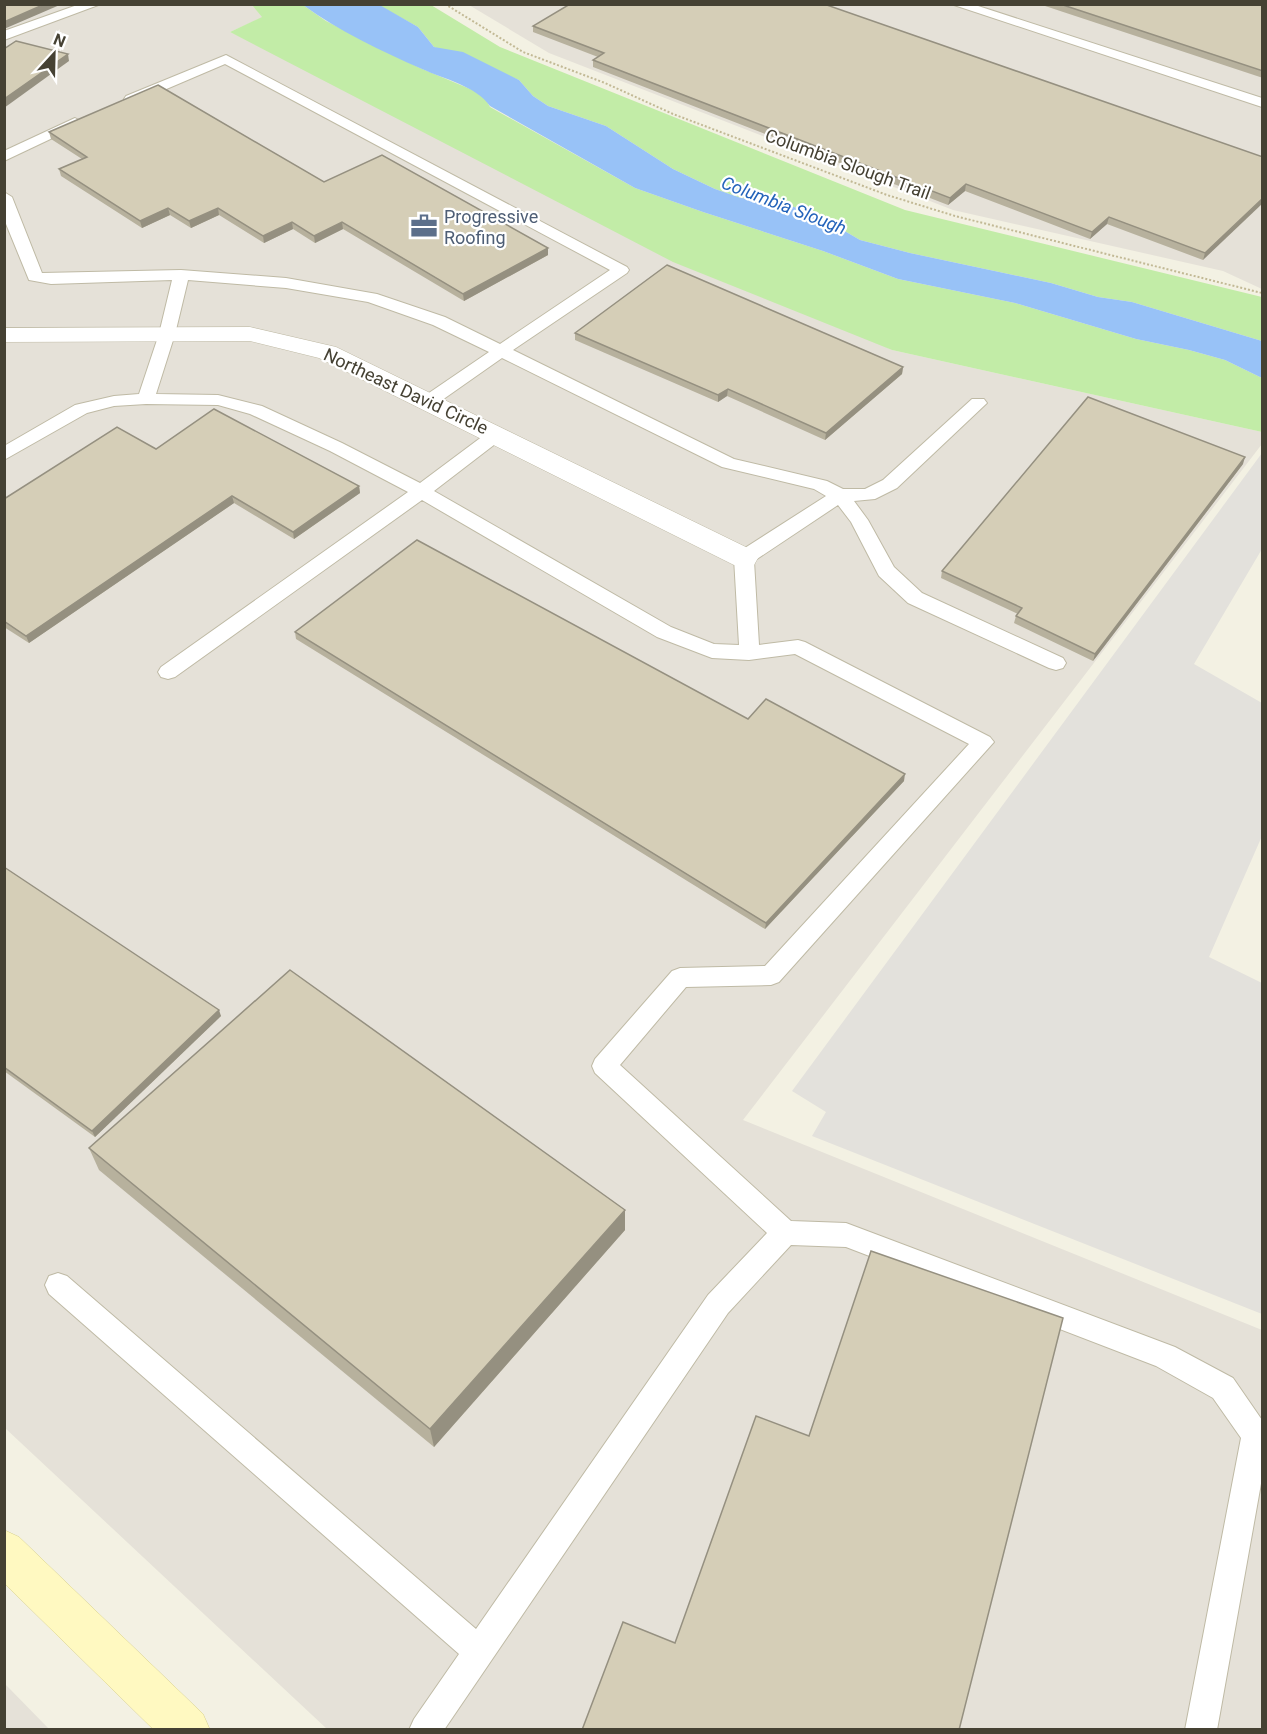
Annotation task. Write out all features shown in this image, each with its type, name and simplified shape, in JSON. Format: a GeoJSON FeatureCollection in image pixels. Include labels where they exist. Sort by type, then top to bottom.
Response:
{"type":"FeatureCollection","features":[{"type":"Feature","properties":{"kind":"street","name":"Northeast David Circle"},"geometry":{"type":"LineString","coordinates":[[4,335],[250,334],[327,352],[429,400],[744,558]]}},
{"type":"Feature","properties":{"kind":"street"},"geometry":{"type":"LineString","coordinates":[[4,1552],[186,1730]]}},
{"type":"Feature","properties":{"kind":"lane"},"geometry":{"type":"LineString","coordinates":[[4,36],[95,4]]}},
{"type":"Feature","properties":{"kind":"lane"},"geometry":{"type":"LineString","coordinates":[[957,4],[1263,103]]}},
{"type":"Feature","properties":{"kind":"lane"},"geometry":{"type":"LineString","coordinates":[[111,107],[225,59],[621,270],[429,400]]}},
{"type":"Feature","properties":{"kind":"lane"},"geometry":{"type":"LineString","coordinates":[[4,157],[58,129],[90,116]]}},
{"type":"Feature","properties":{"kind":"lane"},"geometry":{"type":"LineString","coordinates":[[4,197],[35,277],[51,279],[181,275],[286,283],[370,298],[439,321],[728,463],[820,485],[840,495],[859,520],[886,571],[915,598],[1056,663]]}},
{"type":"Feature","properties":{"kind":"lane"},"geometry":{"type":"LineString","coordinates":[[146,399],[167,334],[181,275]]}},
{"type":"Feature","properties":{"kind":"lane"},"geometry":{"type":"LineString","coordinates":[[4,454],[81,409],[114,401],[218,400],[256,410],[336,447],[422,492],[664,632],[712,651],[749,653],[798,647],[983,742],[771,975],[680,978],[604,1066],[785,1233],[846,1235],[1165,1356],[1223,1388],[1259,1435],[1201,1730]]}},
{"type":"Feature","properties":{"kind":"lane"},"geometry":{"type":"LineString","coordinates":[[749,653],[744,558],[840,495],[868,495],[890,484],[978,403]]}},
{"type":"Feature","properties":{"kind":"lane"},"geometry":{"type":"LineString","coordinates":[[168,672],[422,492],[497,434]]}},
{"type":"Feature","properties":{"kind":"lane"},"geometry":{"type":"LineString","coordinates":[[425,1730],[718,1304],[785,1233]]}},
{"type":"Feature","properties":{"kind":"lane"},"geometry":{"type":"LineString","coordinates":[[58,1285],[479,1652]]}},
{"type":"Feature","properties":{"kind":"path","name":"Columbia Slough Trail"},"geometry":{"type":"LineString","coordinates":[[445,4],[531,56],[605,83],[682,117],[887,195],[955,216],[1263,293]]}},
{"type":"Feature","properties":{"kind":"shaded area"},"geometry":{"type":"Polygon","coordinates":[[[4,5],[252,5],[263,17],[230,32],[892,350],[1262,432],[1262,444],[743,1120],[1262,1330],[1262,1729],[327,1729],[5,1428],[4,5]]]}},
{"type":"Feature","properties":{"kind":"shaded area"},"geometry":{"type":"Polygon","coordinates":[[[469,5],[1262,5],[1262,289],[1223,271],[953,210],[549,53],[469,5]]]}},
{"type":"Feature","properties":{"kind":"shaded area"},"geometry":{"type":"Polygon","coordinates":[[[1262,453],[1262,549],[1194,664],[1262,703],[1262,836],[1209,957],[1262,983],[1262,1314],[812,1136],[826,1112],[792,1091],[1262,453]]]}},
{"type":"Feature","properties":{"kind":"shaded area"},"geometry":{"type":"Polygon","coordinates":[[[5,1684],[49,1729],[5,1729],[5,1684]]]}},
{"type":"Feature","properties":{"kind":"green space"},"geometry":{"type":"Polygon","coordinates":[[[252,5],[303,5],[326,21],[420,68],[475,91],[485,98],[490,107],[635,188],[823,251],[898,279],[1015,303],[1136,339],[1225,360],[1262,378],[1262,432],[892,350],[673,262],[230,32],[262,17],[252,5]]]}},
{"type":"Feature","properties":{"kind":"green space"},"geometry":{"type":"Polygon","coordinates":[[[378,5],[431,5],[500,47],[905,210],[1262,297],[1262,341],[1132,302],[1098,297],[1051,283],[860,240],[824,219],[803,210],[776,201],[741,198],[715,189],[673,169],[606,126],[548,106],[533,96],[519,80],[434,47],[418,27],[378,5]]]}},
{"type":"Feature","properties":{"kind":"water","name":"Columbia Slough"},"geometry":{"type":"Polygon","coordinates":[[[378,4],[418,27],[434,47],[463,52],[519,80],[533,96],[548,106],[606,126],[673,169],[715,189],[741,198],[776,201],[803,210],[824,219],[860,240],[1051,283],[1098,297],[1132,302],[1262,341],[1262,378],[1225,360],[1189,350],[1136,339],[1015,303],[898,279],[823,251],[635,188],[490,106],[477,93],[468,88],[376,48],[303,5],[378,4]]]}},
{"type":"Feature","properties":{"kind":"building"},"geometry":{"type":"Polygon","coordinates":[[[4,4],[45,4],[4,22],[4,4]]]}},
{"type":"Feature","properties":{"kind":"building"},"geometry":{"type":"Polygon","coordinates":[[[570,4],[824,4],[1263,157],[1263,198],[1205,253],[1109,217],[1092,232],[966,184],[950,198],[593,60],[604,53],[533,26],[570,4]]]}},
{"type":"Feature","properties":{"kind":"building"},"geometry":{"type":"Polygon","coordinates":[[[1060,4],[1257,4],[1263,6],[1263,71],[1060,4]]]}},
{"type":"Feature","properties":{"kind":"building"},"geometry":{"type":"Polygon","coordinates":[[[16,41],[68,54],[4,99],[4,49],[16,41]]]}},
{"type":"Feature","properties":{"kind":"building"},"geometry":{"type":"Polygon","coordinates":[[[158,85],[324,182],[382,155],[548,248],[463,294],[342,222],[314,236],[292,222],[263,236],[218,208],[189,221],[168,208],[140,221],[59,169],[87,157],[49,132],[158,85]]]}},
{"type":"Feature","properties":{"kind":"building"},"geometry":{"type":"Polygon","coordinates":[[[667,265],[903,367],[826,433],[728,389],[718,395],[575,333],[667,265]]]}},
{"type":"Feature","properties":{"kind":"building"},"geometry":{"type":"Polygon","coordinates":[[[1088,397],[1245,457],[1095,654],[1016,616],[1022,608],[942,571],[1088,397]]]}},
{"type":"Feature","properties":{"kind":"building"},"geometry":{"type":"Polygon","coordinates":[[[214,409],[359,486],[293,532],[232,496],[26,636],[4,621],[4,499],[117,427],[156,449],[214,409]]]}},
{"type":"Feature","properties":{"kind":"building"},"geometry":{"type":"Polygon","coordinates":[[[417,540],[748,719],[766,699],[905,774],[766,923],[295,632],[417,540]]]}},
{"type":"Feature","properties":{"kind":"building"},"geometry":{"type":"Polygon","coordinates":[[[4,867],[219,1010],[92,1131],[4,1067],[4,867]]]}},
{"type":"Feature","properties":{"kind":"building"},"geometry":{"type":"Polygon","coordinates":[[[290,970],[625,1210],[430,1429],[89,1148],[290,970]]]}},
{"type":"Feature","properties":{"kind":"building"},"geometry":{"type":"Polygon","coordinates":[[[871,1251],[1063,1318],[959,1730],[582,1730],[623,1622],[675,1643],[756,1416],[809,1436],[871,1251]]]}},
{"type":"Feature","properties":{"kind":"place","name":"Progressive Roofing"},"geometry":{"type":"Point","coordinates":[424,226]}}]}
